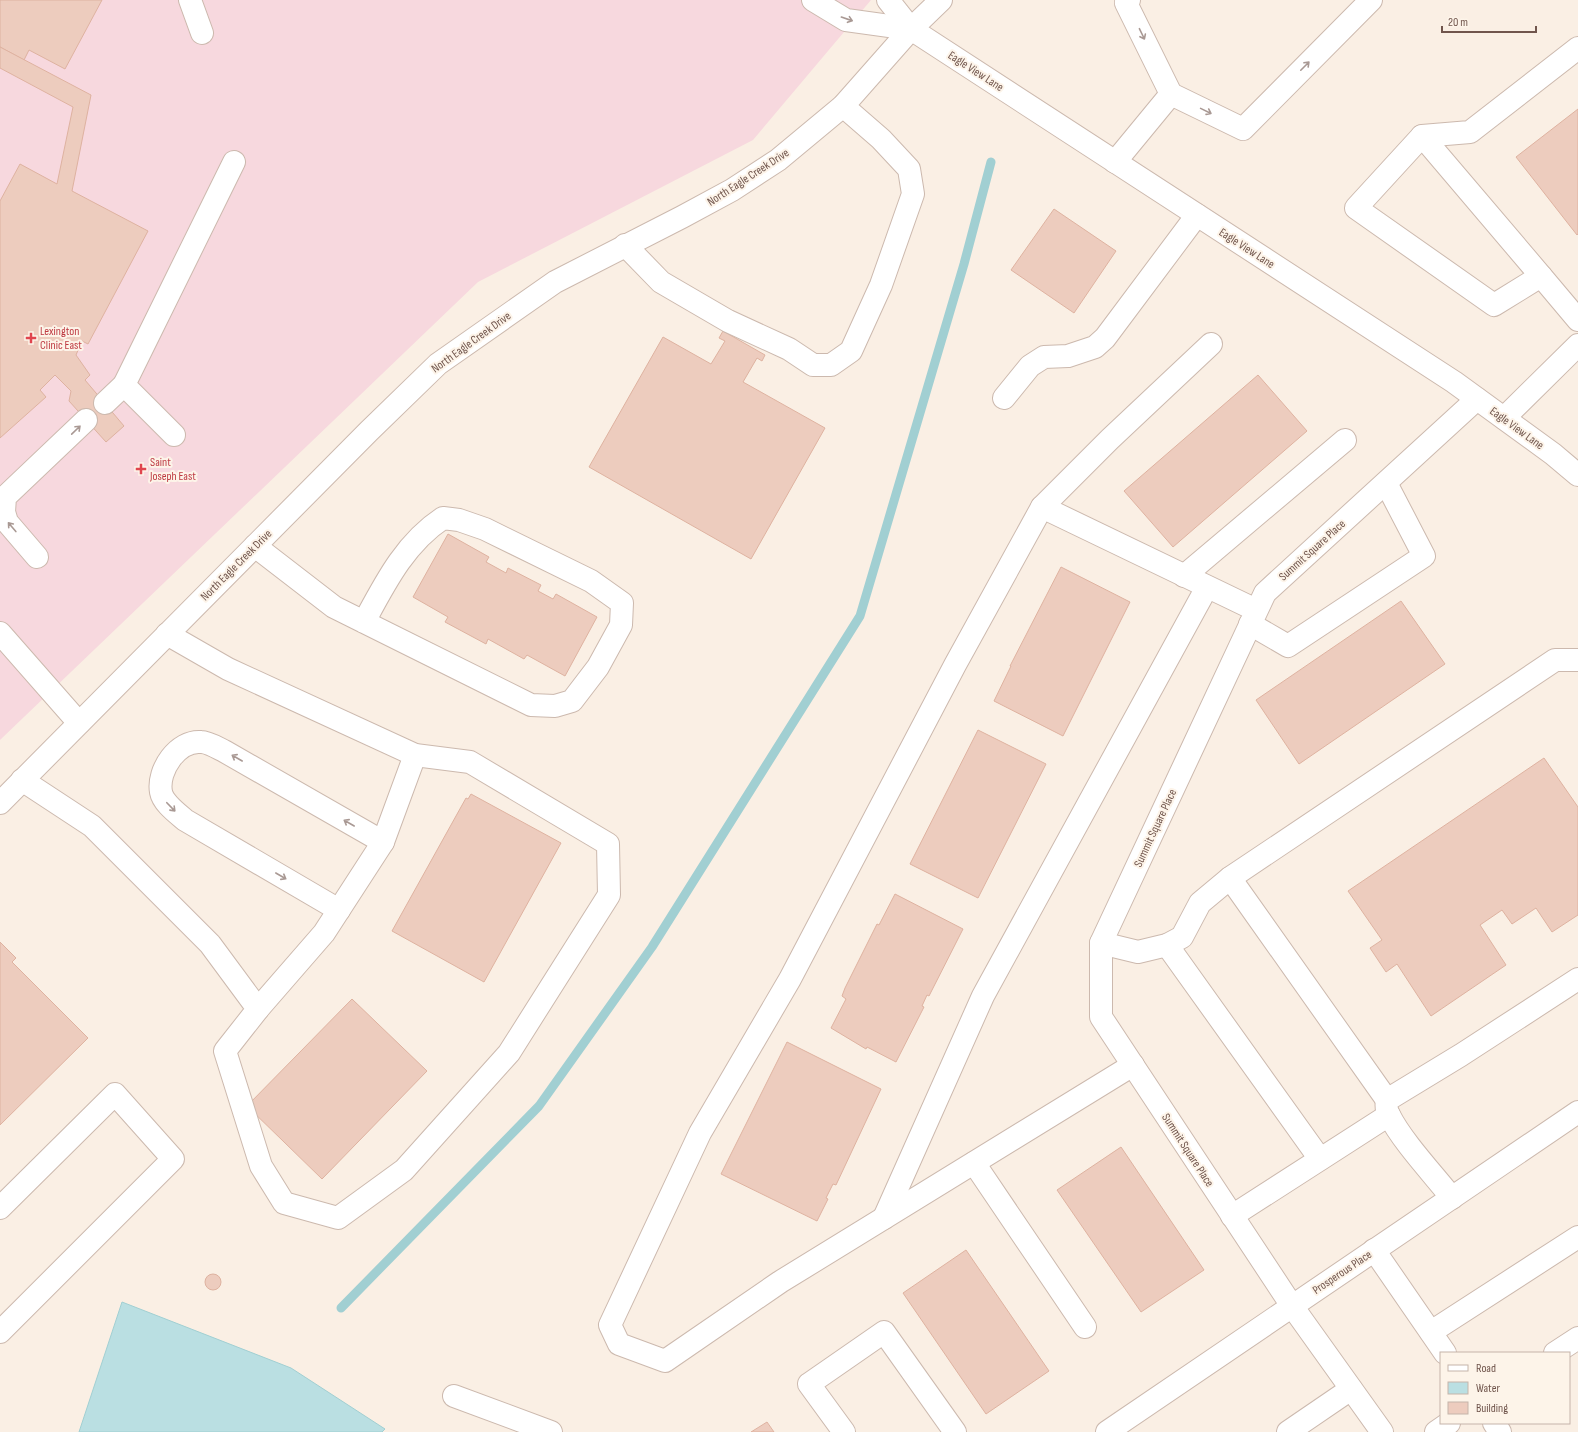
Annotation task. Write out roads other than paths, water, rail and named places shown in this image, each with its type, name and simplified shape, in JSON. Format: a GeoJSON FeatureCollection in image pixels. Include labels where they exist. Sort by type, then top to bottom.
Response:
{"type":"FeatureCollection","features":[{"type":"Feature","properties":{"kind":"street"},"geometry":{"type":"LineString","coordinates":[[190,0],[202,33]]}},
{"type":"Feature","properties":{"kind":"street"},"geometry":{"type":"LineString","coordinates":[[813,0],[846,20],[911,29]]}},
{"type":"Feature","properties":{"kind":"street"},"geometry":{"type":"LineString","coordinates":[[888,0],[911,29]]}},
{"type":"Feature","properties":{"kind":"street","name":"North Eagle Creek Drive"},"geometry":{"type":"LineString","coordinates":[[0,803],[369,430],[438,364],[555,282],[624,245],[682,217],[739,185],[778,160],[843,106],[911,29],[941,0]]}},
{"type":"Feature","properties":{"kind":"street"},"geometry":{"type":"LineString","coordinates":[[1129,0],[1126,3],[1171,94],[1243,129],[1371,0]]}},
{"type":"Feature","properties":{"kind":"street","name":"Eagle View Lane"},"geometry":{"type":"LineString","coordinates":[[911,29],[1454,382],[1553,454],[1578,475]]}},
{"type":"Feature","properties":{"kind":"street"},"geometry":{"type":"LineString","coordinates":[[1541,276],[1494,305],[1356,208],[1422,136],[1470,132],[1578,48]]}},
{"type":"Feature","properties":{"kind":"street"},"geometry":{"type":"LineString","coordinates":[[1115,162],[1171,94]]}},
{"type":"Feature","properties":{"kind":"street"},"geometry":{"type":"LineString","coordinates":[[624,245],[661,282],[728,321],[789,349],[813,365],[831,365],[851,352],[881,285],[913,194],[909,169],[882,139],[843,106]]}},
{"type":"Feature","properties":{"kind":"street"},"geometry":{"type":"LineString","coordinates":[[1422,136],[1578,320]]}},
{"type":"Feature","properties":{"kind":"street"},"geometry":{"type":"LineString","coordinates":[[105,403],[124,385],[234,162]]}},
{"type":"Feature","properties":{"kind":"street"},"geometry":{"type":"LineString","coordinates":[[1004,398],[1030,366],[1044,357],[1068,356],[1095,347],[1105,338],[1197,215]]}},
{"type":"Feature","properties":{"kind":"street"},"geometry":{"type":"LineString","coordinates":[[1133,1066],[780,1282],[665,1361],[619,1344],[610,1325],[700,1133],[790,979],[955,665],[1042,507],[1110,439],[1211,344]]}},
{"type":"Feature","properties":{"kind":"street"},"geometry":{"type":"LineString","coordinates":[[1504,418],[1578,345]]}},
{"type":"Feature","properties":{"kind":"street"},"geometry":{"type":"LineString","coordinates":[[124,385],[174,435]]}},
{"type":"Feature","properties":{"kind":"street","name":"Summit Square Place"},"geometry":{"type":"LineString","coordinates":[[1382,1432],[1292,1306],[1101,1017],[1101,943],[1265,593],[1477,399]]}},
{"type":"Feature","properties":{"kind":"street"},"geometry":{"type":"LineString","coordinates":[[37,557],[7,522],[4,512],[5,497],[86,420]]}},
{"type":"Feature","properties":{"kind":"street"},"geometry":{"type":"LineString","coordinates":[[1184,576],[1345,440]]}},
{"type":"Feature","properties":{"kind":"street"},"geometry":{"type":"LineString","coordinates":[[1042,507],[1208,587],[1253,617],[1288,646],[1424,556],[1386,483]]}},
{"type":"Feature","properties":{"kind":"street"},"geometry":{"type":"LineString","coordinates":[[255,546],[334,607],[531,706],[555,706],[572,701],[598,667],[620,625],[622,603],[591,581],[485,529],[459,520],[443,518],[430,527],[414,542],[390,573],[364,622]]}},
{"type":"Feature","properties":{"kind":"street"},"geometry":{"type":"LineString","coordinates":[[884,1218],[984,996],[1208,587]]}},
{"type":"Feature","properties":{"kind":"street"},"geometry":{"type":"LineString","coordinates":[[0,633],[79,723]]}},
{"type":"Feature","properties":{"kind":"street"},"geometry":{"type":"LineString","coordinates":[[167,634],[228,669],[415,755],[470,762],[608,844],[609,895],[509,1053],[404,1170],[338,1218],[284,1202],[261,1166],[225,1051],[258,1009],[324,933],[383,842],[415,755]]}},
{"type":"Feature","properties":{"kind":"street"},"geometry":{"type":"LineString","coordinates":[[1101,943],[1138,952],[1167,944],[1182,937],[1200,903],[1230,878],[1555,660],[1578,660]]}},
{"type":"Feature","properties":{"kind":"street"},"geometry":{"type":"LineString","coordinates":[[339,910],[185,820],[168,804],[161,792],[162,776],[176,751],[189,744],[202,742],[224,751],[383,842]]}},
{"type":"Feature","properties":{"kind":"street"},"geometry":{"type":"LineString","coordinates":[[22,780],[92,826],[210,944],[258,1009]]}},
{"type":"Feature","properties":{"kind":"street"},"geometry":{"type":"LineString","coordinates":[[1230,878],[1388,1108],[1452,1198]]}},
{"type":"Feature","properties":{"kind":"street"},"geometry":{"type":"LineString","coordinates":[[1167,944],[1320,1159]]}},
{"type":"Feature","properties":{"kind":"street"},"geometry":{"type":"LineString","coordinates":[[1232,1216],[1320,1159],[1461,1055],[1578,979]]}},
{"type":"Feature","properties":{"kind":"street"},"geometry":{"type":"LineString","coordinates":[[0,1208],[115,1094],[173,1159],[0,1332]]}},
{"type":"Feature","properties":{"kind":"street","name":"Prosperous Place"},"geometry":{"type":"LineString","coordinates":[[1107,1432],[1578,1112]]}},
{"type":"Feature","properties":{"kind":"street"},"geometry":{"type":"LineString","coordinates":[[974,1163],[1085,1327]]}},
{"type":"Feature","properties":{"kind":"street"},"geometry":{"type":"LineString","coordinates":[[1430,1332],[1578,1237]]}},
{"type":"Feature","properties":{"kind":"street"},"geometry":{"type":"LineString","coordinates":[[1374,1250],[1444,1352]]}},
{"type":"Feature","properties":{"kind":"street"},"geometry":{"type":"LineString","coordinates":[[844,1432],[809,1384],[884,1332],[955,1432]]}},
{"type":"Feature","properties":{"kind":"street"},"geometry":{"type":"LineString","coordinates":[[1556,1352],[1578,1338]]}},
{"type":"Feature","properties":{"kind":"street"},"geometry":{"type":"LineString","coordinates":[[1288,1432],[1351,1389]]}},
{"type":"Feature","properties":{"kind":"street"},"geometry":{"type":"LineString","coordinates":[[454,1396],[551,1432]]}},
{"type":"Feature","properties":{"kind":"street"},"geometry":{"type":"LineString","coordinates":[[1436,1432],[1448,1424]]}},
{"type":"Feature","properties":{"kind":"water"},"geometry":{"type":"Polygon","coordinates":[[[122,1302],[291,1368],[385,1429],[382,1432],[79,1432],[122,1302]]]}},
{"type":"Feature","properties":{"kind":"waterway"},"geometry":{"type":"LineString","coordinates":[[341,1308],[539,1106],[652,947],[860,616],[964,264],[991,162]]}},
{"type":"Feature","properties":{"kind":"place","name":"Lexington Clinic East"},"geometry":{"type":"Point","coordinates":[31,338]}},
{"type":"Feature","properties":{"kind":"place","name":"Saint Joseph East"},"geometry":{"type":"Point","coordinates":[141,469]}}]}
